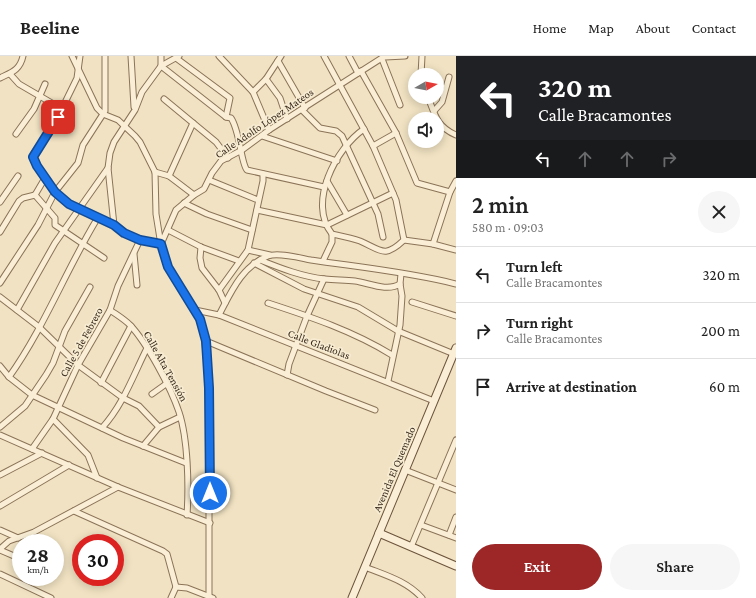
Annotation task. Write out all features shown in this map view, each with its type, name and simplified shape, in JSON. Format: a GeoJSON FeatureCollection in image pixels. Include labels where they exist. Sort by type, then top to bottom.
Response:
{"type":"FeatureCollection","features":[{"type":"Feature","properties":{"kind":"main road","name":"Avenida El Quemado"},"geometry":{"type":"LineString","coordinates":[[352,598],[455,351]]}},
{"type":"Feature","properties":{"kind":"main road"},"geometry":{"type":"LineString","coordinates":[[379,533],[456,566]]}},
{"type":"Feature","properties":{"kind":"street"},"geometry":{"type":"LineString","coordinates":[[0,78],[16,70],[22,63],[23,56]]}},
{"type":"Feature","properties":{"kind":"street"},"geometry":{"type":"LineString","coordinates":[[72,56],[93,102],[103,114],[125,124],[140,142],[155,172],[156,214],[161,244],[168,267],[195,310],[206,341],[209,388],[211,597],[187,588],[176,587]]}},
{"type":"Feature","properties":{"kind":"street"},"geometry":{"type":"LineString","coordinates":[[80,56],[77,78],[54,124],[34,153],[35,162],[55,192],[69,204],[98,219],[114,225],[124,233],[140,240],[161,244]]}},
{"type":"Feature","properties":{"kind":"street"},"geometry":{"type":"LineString","coordinates":[[0,283],[38,225],[45,208],[55,192],[78,163],[83,145],[103,114],[106,107],[105,56]]}},
{"type":"Feature","properties":{"kind":"street"},"geometry":{"type":"LineString","coordinates":[[131,56],[134,110]]}},
{"type":"Feature","properties":{"kind":"street"},"geometry":{"type":"LineString","coordinates":[[161,56],[161,66]]}},
{"type":"Feature","properties":{"kind":"street"},"geometry":{"type":"LineString","coordinates":[[324,56],[374,146],[394,193],[404,240]]}},
{"type":"Feature","properties":{"kind":"street"},"geometry":{"type":"LineString","coordinates":[[349,56],[396,133],[417,183],[450,192]]}},
{"type":"Feature","properties":{"kind":"street"},"geometry":{"type":"LineString","coordinates":[[400,104],[381,58],[405,56]]}},
{"type":"Feature","properties":{"kind":"street"},"geometry":{"type":"LineString","coordinates":[[421,68],[422,56]]}},
{"type":"Feature","properties":{"kind":"street"},"geometry":{"type":"LineString","coordinates":[[114,225],[108,168],[110,153],[114,142],[134,110],[142,92],[161,66],[177,57],[230,99],[226,116]]}},
{"type":"Feature","properties":{"kind":"street"},"geometry":{"type":"LineString","coordinates":[[223,57],[253,92],[269,130]]}},
{"type":"Feature","properties":{"kind":"street","name":"Calle Adolfo López Mateos"},"geometry":{"type":"LineString","coordinates":[[161,244],[176,210],[204,189],[215,167],[339,84],[381,58]]}},
{"type":"Feature","properties":{"kind":"street"},"geometry":{"type":"LineString","coordinates":[[253,92],[266,79],[280,59]]}},
{"type":"Feature","properties":{"kind":"street"},"geometry":{"type":"LineString","coordinates":[[280,59],[303,109],[320,128],[333,130],[340,134],[378,214],[382,237]]}},
{"type":"Feature","properties":{"kind":"street"},"geometry":{"type":"LineString","coordinates":[[161,66],[226,116],[231,118],[234,122],[242,150],[245,168],[263,174],[324,187]]}},
{"type":"Feature","properties":{"kind":"street"},"geometry":{"type":"LineString","coordinates":[[10,74],[19,84],[62,109]]}},
{"type":"Feature","properties":{"kind":"street"},"geometry":{"type":"LineString","coordinates":[[434,111],[442,102],[449,77]]}},
{"type":"Feature","properties":{"kind":"street"},"geometry":{"type":"LineString","coordinates":[[266,79],[280,98],[287,119]]}},
{"type":"Feature","properties":{"kind":"street"},"geometry":{"type":"LineString","coordinates":[[16,134],[34,109],[45,84]]}},
{"type":"Feature","properties":{"kind":"street"},"geometry":{"type":"LineString","coordinates":[[164,99],[216,142],[228,158]]}},
{"type":"Feature","properties":{"kind":"street"},"geometry":{"type":"LineString","coordinates":[[431,104],[439,123],[445,130],[456,135]]}},
{"type":"Feature","properties":{"kind":"street"},"geometry":{"type":"LineString","coordinates":[[169,176],[193,123]]}},
{"type":"Feature","properties":{"kind":"street"},"geometry":{"type":"LineString","coordinates":[[322,261],[332,242],[332,234],[327,225],[323,208],[324,187],[346,145],[364,129]]}},
{"type":"Feature","properties":{"kind":"street"},"geometry":{"type":"LineString","coordinates":[[374,146],[396,133]]}},
{"type":"Feature","properties":{"kind":"street"},"geometry":{"type":"LineString","coordinates":[[262,136],[337,161]]}},
{"type":"Feature","properties":{"kind":"street"},"geometry":{"type":"LineString","coordinates":[[17,310],[64,230],[108,168]]}},
{"type":"Feature","properties":{"kind":"street"},"geometry":{"type":"LineString","coordinates":[[155,172],[169,176],[194,195]]}},
{"type":"Feature","properties":{"kind":"street"},"geometry":{"type":"LineString","coordinates":[[219,290],[248,250],[263,181],[263,174]]}},
{"type":"Feature","properties":{"kind":"street"},"geometry":{"type":"LineString","coordinates":[[0,202],[18,176]]}},
{"type":"Feature","properties":{"kind":"street"},"geometry":{"type":"LineString","coordinates":[[0,232],[19,201],[23,198],[35,195],[45,178]]}},
{"type":"Feature","properties":{"kind":"street"},"geometry":{"type":"LineString","coordinates":[[209,180],[258,200]]}},
{"type":"Feature","properties":{"kind":"street"},"geometry":{"type":"LineString","coordinates":[[327,181],[347,215]]}},
{"type":"Feature","properties":{"kind":"street"},"geometry":{"type":"LineString","coordinates":[[433,244],[450,192],[456,181]]}},
{"type":"Feature","properties":{"kind":"street"},"geometry":{"type":"LineString","coordinates":[[257,210],[327,225],[394,193]]}},
{"type":"Feature","properties":{"kind":"street"},"geometry":{"type":"LineString","coordinates":[[35,195],[55,219],[55,225],[104,258]]}},
{"type":"Feature","properties":{"kind":"street"},"geometry":{"type":"LineString","coordinates":[[184,203],[207,214],[252,230]]}},
{"type":"Feature","properties":{"kind":"street"},"geometry":{"type":"LineString","coordinates":[[9,377],[24,356],[83,243],[98,219]]}},
{"type":"Feature","properties":{"kind":"street"},"geometry":{"type":"LineString","coordinates":[[168,230],[201,247],[239,261]]}},
{"type":"Feature","properties":{"kind":"street"},"geometry":{"type":"LineString","coordinates":[[332,234],[360,241],[378,251],[384,252],[391,251],[404,240],[433,244],[456,250]]}},
{"type":"Feature","properties":{"kind":"street","name":"Calle 5 de Febrero"},"geometry":{"type":"LineString","coordinates":[[32,449],[53,419],[78,365],[110,310],[118,286],[140,240]]}},
{"type":"Feature","properties":{"kind":"street"},"geometry":{"type":"LineString","coordinates":[[201,247],[202,268],[219,290],[225,303]]}},
{"type":"Feature","properties":{"kind":"street"},"geometry":{"type":"LineString","coordinates":[[248,250],[270,255],[322,261],[456,284]]}},
{"type":"Feature","properties":{"kind":"street"},"geometry":{"type":"LineString","coordinates":[[134,253],[137,285]]}},
{"type":"Feature","properties":{"kind":"street"},"geometry":{"type":"LineString","coordinates":[[219,315],[233,287],[254,263],[270,255]]}},
{"type":"Feature","properties":{"kind":"street"},"geometry":{"type":"LineString","coordinates":[[260,260],[300,274],[324,279],[354,281],[392,288],[400,284]]}},
{"type":"Feature","properties":{"kind":"street"},"geometry":{"type":"LineString","coordinates":[[254,263],[318,294],[358,307],[398,331],[455,351]]}},
{"type":"Feature","properties":{"kind":"street"},"geometry":{"type":"LineString","coordinates":[[388,381],[398,331],[402,296],[400,284],[401,274]]}},
{"type":"Feature","properties":{"kind":"street"},"geometry":{"type":"LineString","coordinates":[[287,375],[307,316],[324,279]]}},
{"type":"Feature","properties":{"kind":"street"},"geometry":{"type":"LineString","coordinates":[[0,427],[24,406],[53,363],[59,346],[76,311],[90,287]]}},
{"type":"Feature","properties":{"kind":"street"},"geometry":{"type":"LineString","coordinates":[[0,297],[39,327],[78,365],[123,398],[139,406],[159,427]]}},
{"type":"Feature","properties":{"kind":"street"},"geometry":{"type":"LineString","coordinates":[[412,302],[456,316]]}},
{"type":"Feature","properties":{"kind":"street"},"geometry":{"type":"LineString","coordinates":[[268,303],[336,326],[376,345],[392,355]]}},
{"type":"Feature","properties":{"kind":"street","name":"Calle Alta Tensión"},"geometry":{"type":"LineString","coordinates":[[110,310],[131,326],[147,348],[166,384],[180,417],[185,442],[187,515]]}},
{"type":"Feature","properties":{"kind":"street","name":"Calle Gladiolas"},"geometry":{"type":"LineString","coordinates":[[195,310],[219,315],[388,381],[434,401]]}},
{"type":"Feature","properties":{"kind":"street"},"geometry":{"type":"LineString","coordinates":[[102,382],[131,326]]}},
{"type":"Feature","properties":{"kind":"street"},"geometry":{"type":"LineString","coordinates":[[206,341],[375,410]]}},
{"type":"Feature","properties":{"kind":"street"},"geometry":{"type":"LineString","coordinates":[[102,428],[115,413],[147,348]]}},
{"type":"Feature","properties":{"kind":"street"},"geometry":{"type":"LineString","coordinates":[[0,366],[9,377],[32,395],[102,428],[186,463]]}},
{"type":"Feature","properties":{"kind":"street"},"geometry":{"type":"LineString","coordinates":[[152,394],[166,384]]}},
{"type":"Feature","properties":{"kind":"street"},"geometry":{"type":"LineString","coordinates":[[143,446],[159,427],[180,417]]}},
{"type":"Feature","properties":{"kind":"street"},"geometry":{"type":"LineString","coordinates":[[53,419],[88,455],[97,478]]}},
{"type":"Feature","properties":{"kind":"street"},"geometry":{"type":"LineString","coordinates":[[0,435],[118,487],[210,523]]}},
{"type":"Feature","properties":{"kind":"street"},"geometry":{"type":"LineString","coordinates":[[412,547],[456,440]]}},
{"type":"Feature","properties":{"kind":"street"},"geometry":{"type":"LineString","coordinates":[[0,475],[42,453]]}},
{"type":"Feature","properties":{"kind":"street"},"geometry":{"type":"LineString","coordinates":[[0,506],[69,465]]}},
{"type":"Feature","properties":{"kind":"street"},"geometry":{"type":"LineString","coordinates":[[405,470],[456,490]]}},
{"type":"Feature","properties":{"kind":"street"},"geometry":{"type":"LineString","coordinates":[[29,534],[118,487]]}},
{"type":"Feature","properties":{"kind":"street"},"geometry":{"type":"LineString","coordinates":[[74,511],[167,554],[176,587],[171,598]]}},
{"type":"Feature","properties":{"kind":"street"},"geometry":{"type":"LineString","coordinates":[[449,535],[456,517]]}},
{"type":"Feature","properties":{"kind":"street"},"geometry":{"type":"LineString","coordinates":[[421,525],[456,538]]}},
{"type":"Feature","properties":{"kind":"street"},"geometry":{"type":"LineString","coordinates":[[0,530],[12,535]]}},
{"type":"Feature","properties":{"kind":"street"},"geometry":{"type":"LineString","coordinates":[[12,541],[0,549],[12,555]]}},
{"type":"Feature","properties":{"kind":"street"},"geometry":{"type":"LineString","coordinates":[[365,567],[403,583],[414,589],[422,598]]}},
{"type":"Feature","properties":{"kind":"street"},"geometry":{"type":"LineString","coordinates":[[0,574],[51,598]]}},
{"type":"Feature","properties":{"kind":"route"},"geometry":{"type":"LineString","coordinates":[[58,117],[34,153],[33,157],[45,178],[55,192],[75,208],[114,225],[124,233],[140,240],[148,243],[161,244],[168,267],[200,319],[206,341],[209,388],[210,493]]}}]}
